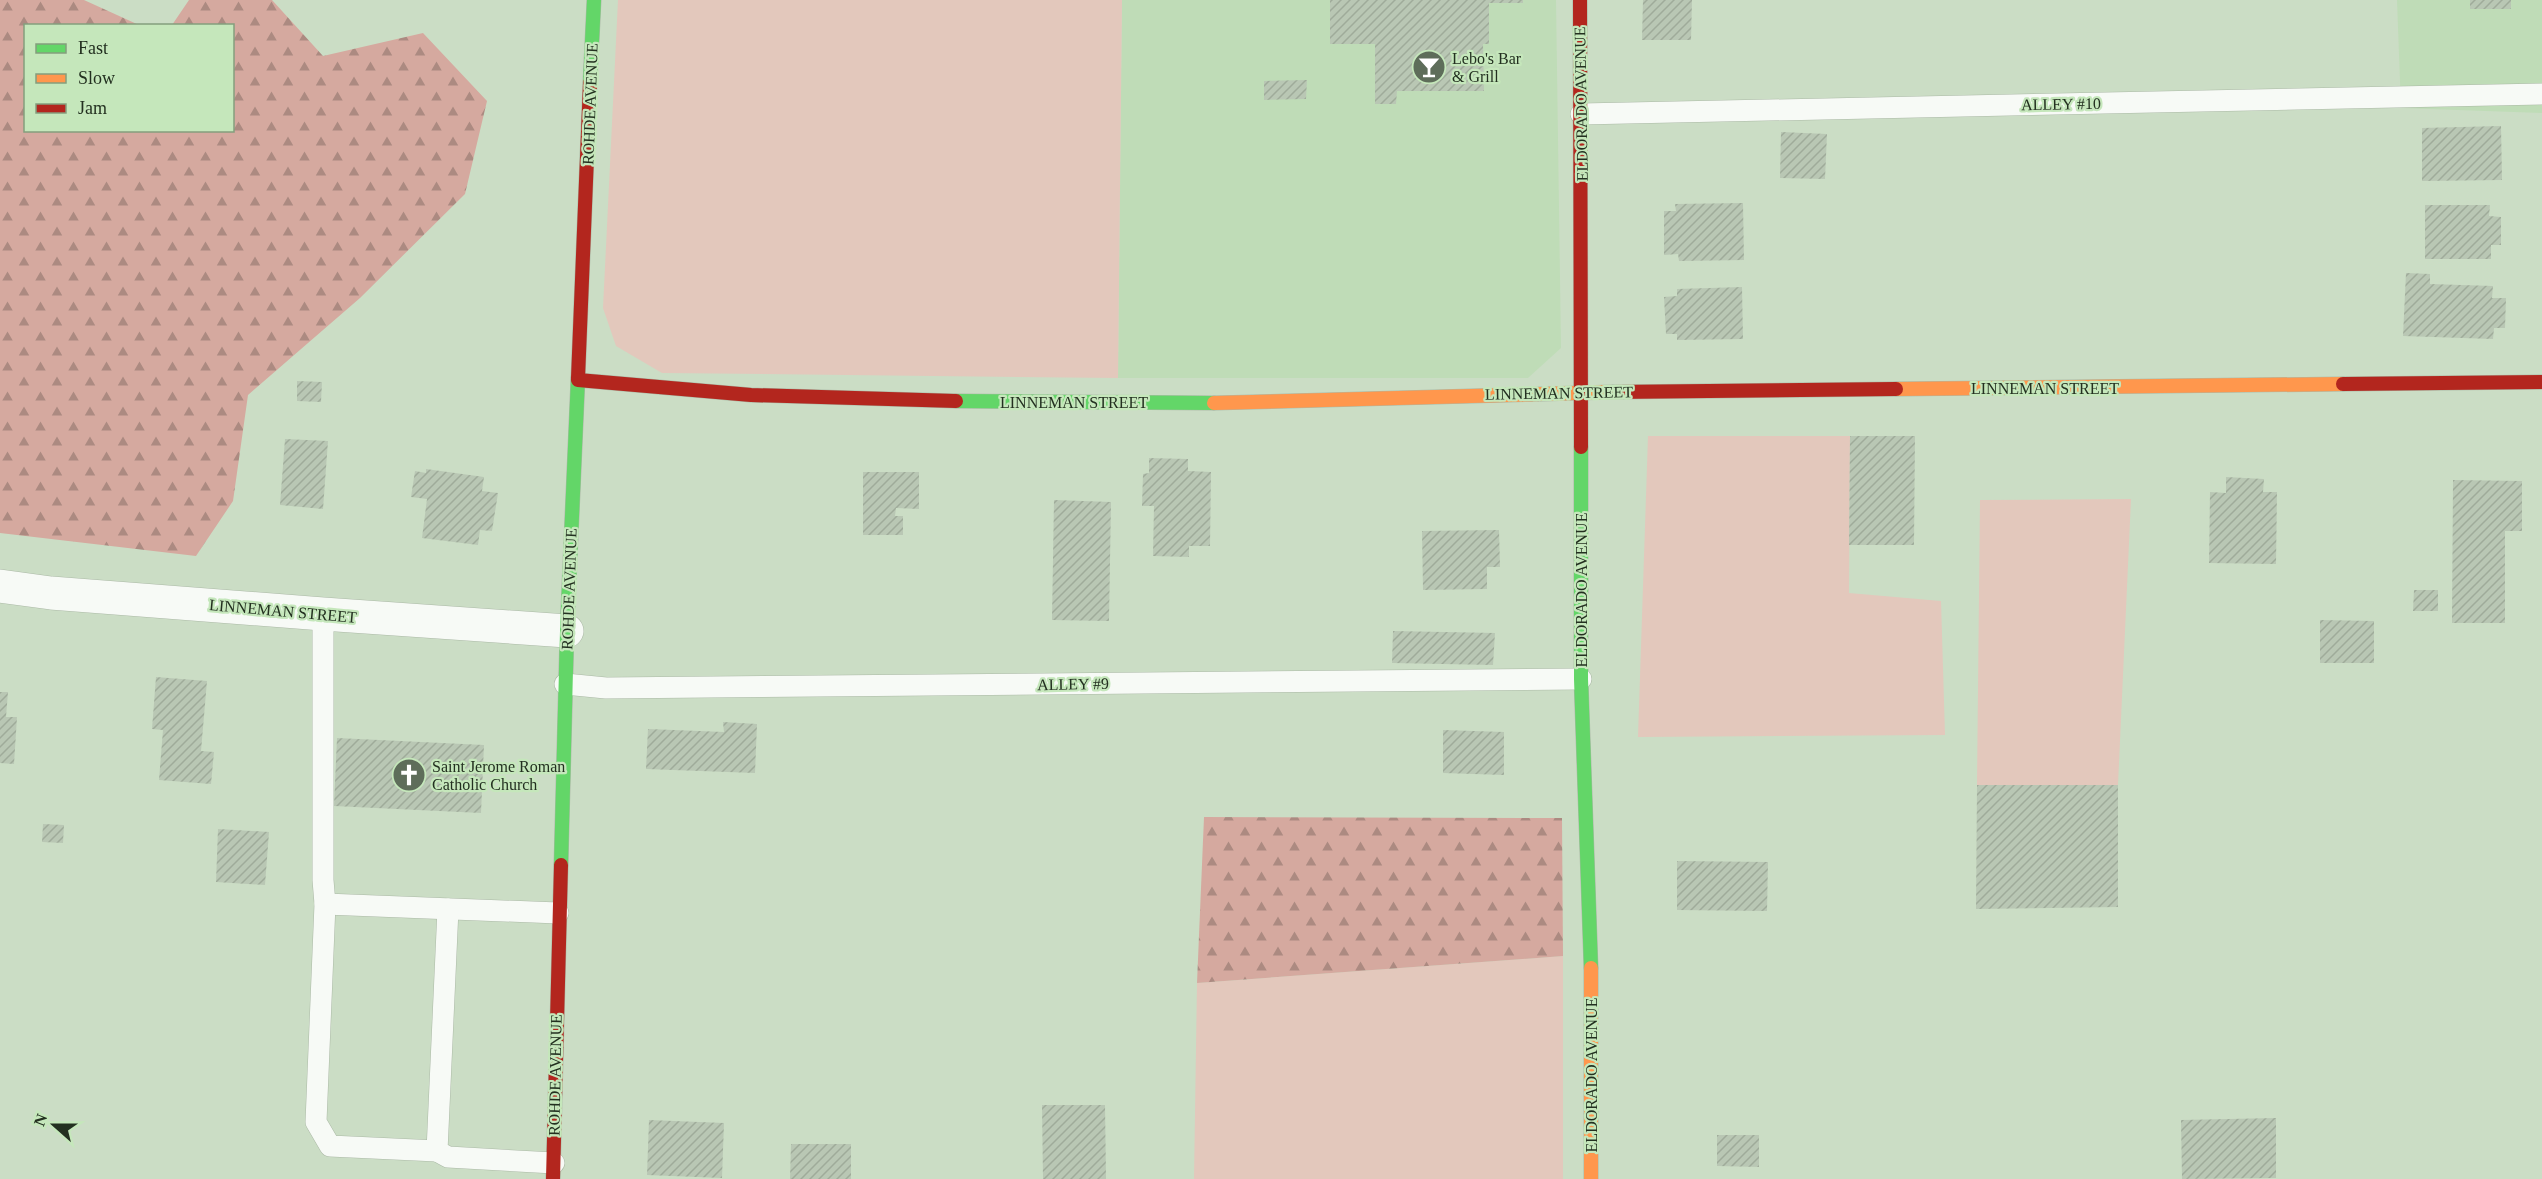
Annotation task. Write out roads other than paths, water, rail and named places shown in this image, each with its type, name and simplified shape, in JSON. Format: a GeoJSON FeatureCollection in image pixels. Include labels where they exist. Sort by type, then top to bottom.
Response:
{"type":"FeatureCollection","features":[{"type":"Feature","properties":{"kind":"street","name":"ROHDE AVENUE"},"geometry":{"type":"LineString","coordinates":[[554,1171],[558,914],[565,684],[594,0]]}},
{"type":"Feature","properties":{"kind":"street","name":"ELDORADO AVENUE"},"geometry":{"type":"LineString","coordinates":[[1580,0],[1581,679],[1591,966],[1591,1179]]}},
{"type":"Feature","properties":{"kind":"street","name":"LINNEMAN STREET"},"geometry":{"type":"LineString","coordinates":[[578,380],[751,395],[872,400],[1204,403],[1581,392],[2542,382]]}},
{"type":"Feature","properties":{"kind":"street","name":"LINNEMAN STREET"},"geometry":{"type":"LineString","coordinates":[[0,586],[323,614],[567,631]]}},
{"type":"Feature","properties":{"kind":"lane","name":"ALLEY #10"},"geometry":{"type":"LineString","coordinates":[[1581,114],[2542,94]]}},
{"type":"Feature","properties":{"kind":"lane"},"geometry":{"type":"LineString","coordinates":[[323,614],[323,880],[325,904],[316,1122],[330,1146],[437,1151],[448,1157],[554,1171]]}},
{"type":"Feature","properties":{"kind":"lane","name":"ALLEY #9"},"geometry":{"type":"LineString","coordinates":[[565,684],[606,688],[1581,679]]}},
{"type":"Feature","properties":{"kind":"lane"},"geometry":{"type":"LineString","coordinates":[[325,904],[558,914]]}},
{"type":"Feature","properties":{"kind":"lane"},"geometry":{"type":"LineString","coordinates":[[437,1151],[448,909]]}},
{"type":"Feature","properties":{"kind":"place","name":"Lebo's Bar & Grill"},"geometry":{"type":"Point","coordinates":[1429,67]}},
{"type":"Feature","properties":{"kind":"place","name":"Saint Jerome Roman Catholic Church"},"geometry":{"type":"Point","coordinates":[409,775]}}]}
